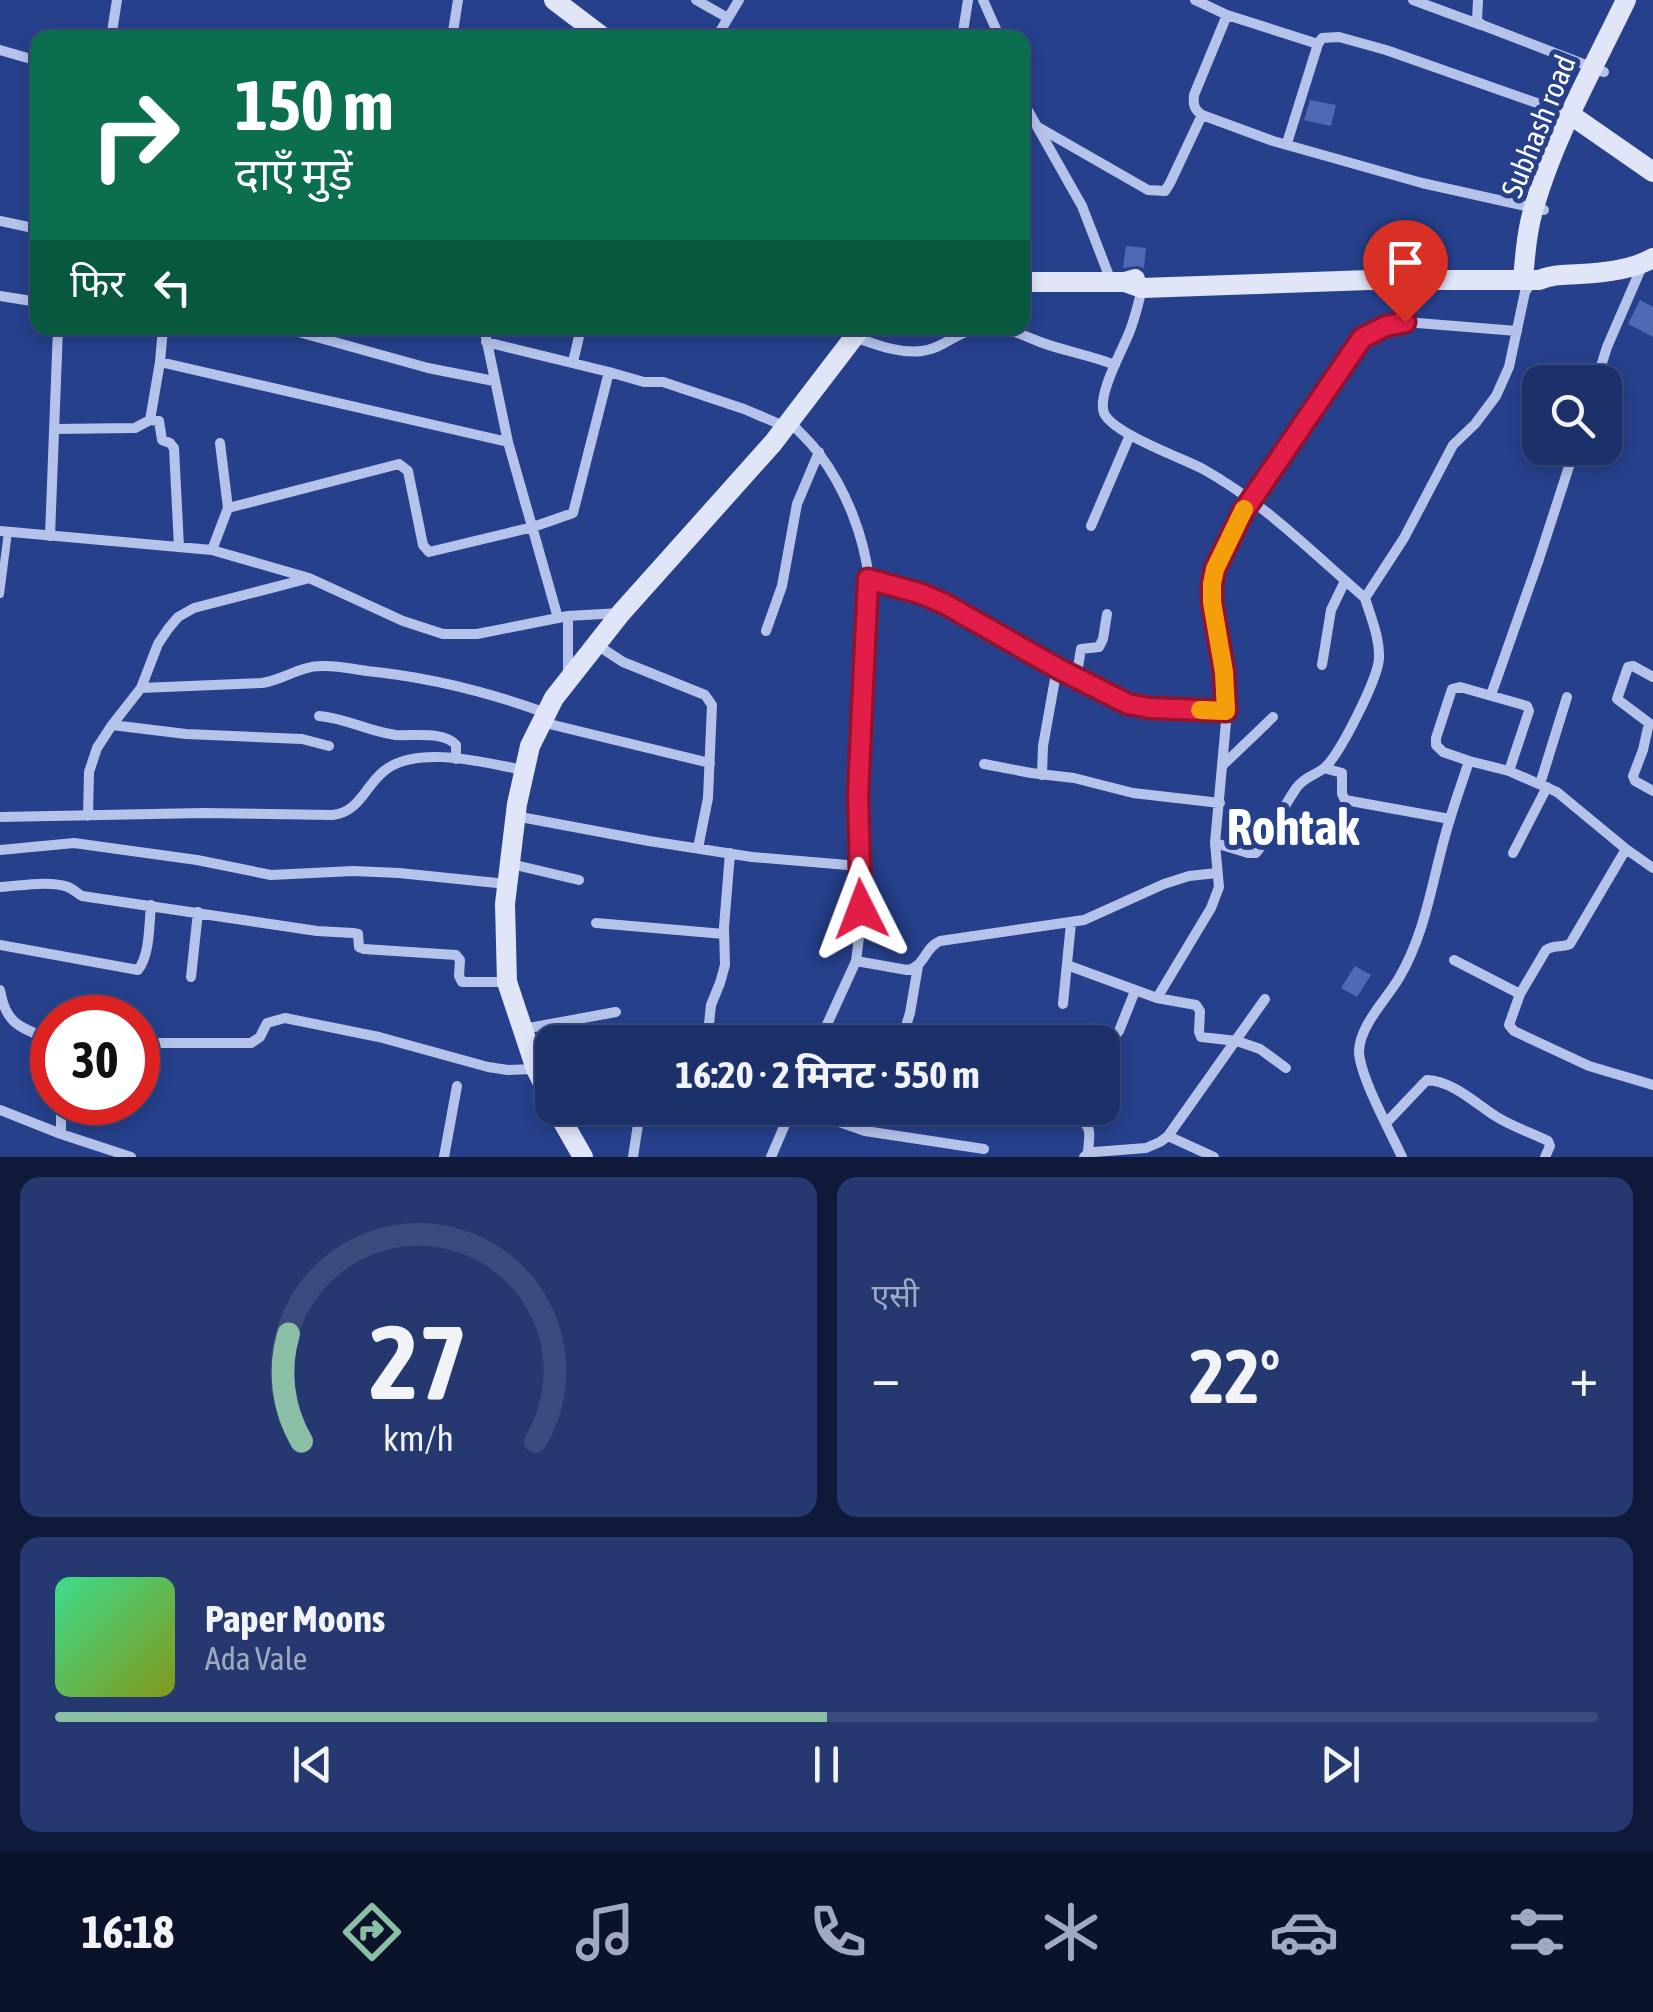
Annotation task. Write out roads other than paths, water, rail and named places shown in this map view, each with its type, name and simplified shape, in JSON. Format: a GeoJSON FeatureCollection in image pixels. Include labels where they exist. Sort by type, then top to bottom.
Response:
{"type":"FeatureCollection","features":[{"type":"Feature","properties":{"kind":"street"},"geometry":{"type":"LineString","coordinates":[[112,30],[117,0]]}},
{"type":"Feature","properties":{"kind":"street"},"geometry":{"type":"LineString","coordinates":[[453,30],[458,0]]}},
{"type":"Feature","properties":{"kind":"street"},"geometry":{"type":"LineString","coordinates":[[696,0],[728,18]]}},
{"type":"Feature","properties":{"kind":"street"},"geometry":{"type":"LineString","coordinates":[[721,30],[738,0]]}},
{"type":"Feature","properties":{"kind":"street"},"geometry":{"type":"LineString","coordinates":[[963,30],[968,0]]}},
{"type":"Feature","properties":{"kind":"street"},"geometry":{"type":"LineString","coordinates":[[983,0],[996,30]]}},
{"type":"Feature","properties":{"kind":"street"},"geometry":{"type":"LineString","coordinates":[[1195,0],[1228,15],[1318,44]]}},
{"type":"Feature","properties":{"kind":"street"},"geometry":{"type":"LineString","coordinates":[[1412,0],[1599,69]]}},
{"type":"Feature","properties":{"kind":"street"},"geometry":{"type":"LineString","coordinates":[[1478,0],[1477,20],[1482,25]]}},
{"type":"Feature","properties":{"kind":"street"},"geometry":{"type":"LineString","coordinates":[[565,3],[595,30]]}},
{"type":"Feature","properties":{"kind":"street","name":"Subhash road"},"geometry":{"type":"LineString","coordinates":[[1531,278],[1539,209],[1628,6]]}},
{"type":"Feature","properties":{"kind":"street"},"geometry":{"type":"LineString","coordinates":[[1228,15],[1194,95],[1195,110],[1202,115],[1273,141],[1422,183],[1539,209]]}},
{"type":"Feature","properties":{"kind":"street"},"geometry":{"type":"LineString","coordinates":[[1287,143],[1318,44],[1322,38],[1338,36],[1576,118],[1653,172]]}},
{"type":"Feature","properties":{"kind":"street"},"geometry":{"type":"LineString","coordinates":[[0,50],[30,59]]}},
{"type":"Feature","properties":{"kind":"street"},"geometry":{"type":"LineString","coordinates":[[1030,114],[1091,226],[1130,282],[1130,331],[1115,365],[1102,407],[1104,415],[1130,435],[1202,468],[1251,499],[1365,598],[1377,636],[1376,676],[1324,768],[1296,788],[1256,853],[1248,854],[1216,842]]}},
{"type":"Feature","properties":{"kind":"street"},"geometry":{"type":"LineString","coordinates":[[1038,127],[1157,192],[1165,191],[1170,183],[1202,115]]}},
{"type":"Feature","properties":{"kind":"street"},"geometry":{"type":"LineString","coordinates":[[0,221],[30,227]]}},
{"type":"Feature","properties":{"kind":"street"},"geometry":{"type":"LineString","coordinates":[[1030,282],[1531,278],[1586,274],[1648,260]]}},
{"type":"Feature","properties":{"kind":"street"},"geometry":{"type":"LineString","coordinates":[[1602,365],[1648,260]]}},
{"type":"Feature","properties":{"kind":"street"},"geometry":{"type":"LineString","coordinates":[[1365,598],[1404,538],[1453,445],[1496,396],[1531,278]]}},
{"type":"Feature","properties":{"kind":"street"},"geometry":{"type":"LineString","coordinates":[[0,296],[30,301]]}},
{"type":"Feature","properties":{"kind":"street"},"geometry":{"type":"LineString","coordinates":[[1157,998],[1212,908],[1219,886],[1216,842],[1226,711],[1212,584],[1215,569],[1251,499],[1362,338],[1405,322],[1517,331]]}},
{"type":"Feature","properties":{"kind":"street"},"geometry":{"type":"LineString","coordinates":[[50,536],[58,335]]}},
{"type":"Feature","properties":{"kind":"street"},"geometry":{"type":"LineString","coordinates":[[150,420],[162,335]]}},
{"type":"Feature","properties":{"kind":"street"},"geometry":{"type":"LineString","coordinates":[[309,335],[428,368],[494,381]]}},
{"type":"Feature","properties":{"kind":"street"},"geometry":{"type":"LineString","coordinates":[[485,335],[508,442],[563,617],[568,680]]}},
{"type":"Feature","properties":{"kind":"street"},"geometry":{"type":"LineString","coordinates":[[573,362],[580,335]]}},
{"type":"Feature","properties":{"kind":"street"},"geometry":{"type":"LineString","coordinates":[[535,1066],[507,982],[505,904],[515,816],[530,746],[568,680],[621,613],[772,443],[855,335]]}},
{"type":"Feature","properties":{"kind":"street"},"geometry":{"type":"LineString","coordinates":[[862,335],[886,348],[920,351],[958,335]]}},
{"type":"Feature","properties":{"kind":"street"},"geometry":{"type":"LineString","coordinates":[[1023,335],[1115,365]]}},
{"type":"Feature","properties":{"kind":"street"},"geometry":{"type":"LineString","coordinates":[[486,342],[644,382],[663,382],[786,423],[819,452],[834,477],[866,553],[868,579],[858,795],[861,909],[856,962],[828,1025]]}},
{"type":"Feature","properties":{"kind":"street"},"geometry":{"type":"LineString","coordinates":[[160,362],[508,442]]}},
{"type":"Feature","properties":{"kind":"street"},"geometry":{"type":"LineString","coordinates":[[228,508],[399,464],[408,471],[422,545],[429,552],[533,527],[573,512],[609,372]]}},
{"type":"Feature","properties":{"kind":"street"},"geometry":{"type":"LineString","coordinates":[[54,429],[135,428],[150,420],[159,421],[162,440],[174,448],[179,547]]}},
{"type":"Feature","properties":{"kind":"street"},"geometry":{"type":"LineString","coordinates":[[1091,526],[1130,435]]}},
{"type":"Feature","properties":{"kind":"street"},"geometry":{"type":"LineString","coordinates":[[212,550],[228,508],[220,444]]}},
{"type":"Feature","properties":{"kind":"street"},"geometry":{"type":"LineString","coordinates":[[766,631],[782,586],[797,504],[819,452]]}},
{"type":"Feature","properties":{"kind":"street"},"geometry":{"type":"LineString","coordinates":[[1491,695],[1569,465]]}},
{"type":"Feature","properties":{"kind":"street"},"geometry":{"type":"LineString","coordinates":[[4,532],[212,550],[310,578],[403,621],[443,634],[477,634],[563,617],[621,613]]}},
{"type":"Feature","properties":{"kind":"street"},"geometry":{"type":"LineString","coordinates":[[88,816],[92,760],[112,725],[141,688],[158,644],[178,617],[194,608],[310,578]]}},
{"type":"Feature","properties":{"kind":"street"},"geometry":{"type":"LineString","coordinates":[[868,579],[945,604],[1128,704],[1226,711]]}},
{"type":"Feature","properties":{"kind":"street"},"geometry":{"type":"LineString","coordinates":[[1322,665],[1331,610],[1346,581]]}},
{"type":"Feature","properties":{"kind":"street"},"geometry":{"type":"LineString","coordinates":[[1076,679],[1081,649],[1101,644],[1106,614]]}},
{"type":"Feature","properties":{"kind":"street"},"geometry":{"type":"LineString","coordinates":[[597,645],[623,662],[710,700],[706,813],[698,848]]}},
{"type":"Feature","properties":{"kind":"street"},"geometry":{"type":"LineString","coordinates":[[141,688],[262,683],[322,666],[393,674],[506,698],[544,718],[710,763]]}},
{"type":"Feature","properties":{"kind":"street"},"geometry":{"type":"LineString","coordinates":[[1653,677],[1628,666],[1618,696],[1621,703],[1649,723],[1633,776],[1653,791]]}},
{"type":"Feature","properties":{"kind":"street"},"geometry":{"type":"LineString","coordinates":[[1042,774],[1057,668]]}},
{"type":"Feature","properties":{"kind":"street"},"geometry":{"type":"LineString","coordinates":[[1509,772],[1529,708],[1460,687],[1452,689],[1436,738],[1442,752],[1544,785],[1653,868]]}},
{"type":"Feature","properties":{"kind":"street"},"geometry":{"type":"LineString","coordinates":[[1512,853],[1544,785],[1566,696]]}},
{"type":"Feature","properties":{"kind":"street"},"geometry":{"type":"LineString","coordinates":[[320,716],[336,717],[382,733],[447,738],[456,745],[456,759]]}},
{"type":"Feature","properties":{"kind":"street"},"geometry":{"type":"LineString","coordinates":[[1222,765],[1273,717]]}},
{"type":"Feature","properties":{"kind":"street"},"geometry":{"type":"LineString","coordinates":[[112,725],[186,734],[310,740],[329,746]]}},
{"type":"Feature","properties":{"kind":"street"},"geometry":{"type":"LineString","coordinates":[[0,817],[340,814],[355,806],[384,770],[418,758],[456,759],[523,770]]}},
{"type":"Feature","properties":{"kind":"street"},"geometry":{"type":"LineString","coordinates":[[1402,1157],[1364,1075],[1359,1050],[1367,1025],[1402,973],[1419,935],[1469,760]]}},
{"type":"Feature","properties":{"kind":"street"},"geometry":{"type":"LineString","coordinates":[[984,764],[1074,778],[1132,793],[1220,803]]}},
{"type":"Feature","properties":{"kind":"street"},"geometry":{"type":"LineString","coordinates":[[1324,768],[1342,773],[1345,800],[1450,819]]}},
{"type":"Feature","properties":{"kind":"street"},"geometry":{"type":"LineString","coordinates":[[515,816],[730,853],[858,866]]}},
{"type":"Feature","properties":{"kind":"street"},"geometry":{"type":"LineString","coordinates":[[0,850],[74,844],[197,860],[271,875],[353,871],[508,874],[579,880]]}},
{"type":"Feature","properties":{"kind":"street"},"geometry":{"type":"LineString","coordinates":[[1626,850],[1570,944],[1546,950],[1520,994],[1509,1025],[1588,1066],[1653,1085]]}},
{"type":"Feature","properties":{"kind":"street"},"geometry":{"type":"LineString","coordinates":[[709,1025],[724,965],[730,853]]}},
{"type":"Feature","properties":{"kind":"street"},"geometry":{"type":"LineString","coordinates":[[906,1025],[918,966],[928,949],[940,941],[1071,924],[1164,884],[1217,872]]}},
{"type":"Feature","properties":{"kind":"street"},"geometry":{"type":"LineString","coordinates":[[0,887],[63,886],[82,896],[317,931],[353,932],[358,934],[359,947],[364,949],[456,955],[462,982],[507,982]]}},
{"type":"Feature","properties":{"kind":"street"},"geometry":{"type":"LineString","coordinates":[[0,944],[138,970],[145,956],[151,905]]}},
{"type":"Feature","properties":{"kind":"street"},"geometry":{"type":"LineString","coordinates":[[191,976],[198,912]]}},
{"type":"Feature","properties":{"kind":"street"},"geometry":{"type":"LineString","coordinates":[[596,922],[724,934]]}},
{"type":"Feature","properties":{"kind":"street"},"geometry":{"type":"LineString","coordinates":[[1062,1004],[1071,924]]}},
{"type":"Feature","properties":{"kind":"street"},"geometry":{"type":"LineString","coordinates":[[1454,960],[1520,994]]}},
{"type":"Feature","properties":{"kind":"street"},"geometry":{"type":"LineString","coordinates":[[856,962],[906,970],[918,966]]}},
{"type":"Feature","properties":{"kind":"street"},"geometry":{"type":"LineString","coordinates":[[1067,965],[1136,992],[1199,1007],[1202,1036],[1260,1049],[1286,1068]]}},
{"type":"Feature","properties":{"kind":"street"},"geometry":{"type":"LineString","coordinates":[[0,990],[8,1017],[30,1031]]}},
{"type":"Feature","properties":{"kind":"street"},"geometry":{"type":"LineString","coordinates":[[1120,1029],[1136,992]]}},
{"type":"Feature","properties":{"kind":"street"},"geometry":{"type":"LineString","coordinates":[[1088,1125],[1086,1155],[1150,1152],[1168,1136],[1265,999]]}},
{"type":"Feature","properties":{"kind":"street"},"geometry":{"type":"LineString","coordinates":[[522,1030],[616,1012]]}},
{"type":"Feature","properties":{"kind":"street"},"geometry":{"type":"LineString","coordinates":[[160,1044],[251,1043],[260,1037],[267,1023],[285,1018],[379,1037],[488,1067],[535,1069]]}},
{"type":"Feature","properties":{"kind":"street"},"geometry":{"type":"LineString","coordinates":[[1386,1123],[1424,1082],[1435,1080],[1548,1141],[1545,1157]]}},
{"type":"Feature","properties":{"kind":"street"},"geometry":{"type":"LineString","coordinates":[[444,1157],[457,1086]]}},
{"type":"Feature","properties":{"kind":"street"},"geometry":{"type":"LineString","coordinates":[[0,1110],[131,1157]]}},
{"type":"Feature","properties":{"kind":"street"},"geometry":{"type":"LineString","coordinates":[[61,1125],[61,1134]]}},
{"type":"Feature","properties":{"kind":"street"},"geometry":{"type":"LineString","coordinates":[[566,1125],[584,1157]]}},
{"type":"Feature","properties":{"kind":"street"},"geometry":{"type":"LineString","coordinates":[[633,1157],[638,1125]]}},
{"type":"Feature","properties":{"kind":"street"},"geometry":{"type":"LineString","coordinates":[[771,1157],[787,1125]]}},
{"type":"Feature","properties":{"kind":"street"},"geometry":{"type":"LineString","coordinates":[[847,1125],[984,1149]]}},
{"type":"Feature","properties":{"kind":"street"},"geometry":{"type":"LineString","coordinates":[[1168,1136],[1214,1157]]}},
{"type":"Feature","properties":{"kind":"lane"},"geometry":{"type":"LineString","coordinates":[[0,594],[4,532]]}},
{"type":"Feature","properties":{"kind":"district","name":"Rohtak"},"geometry":{"type":"Point","coordinates":[1293,827]}}]}
